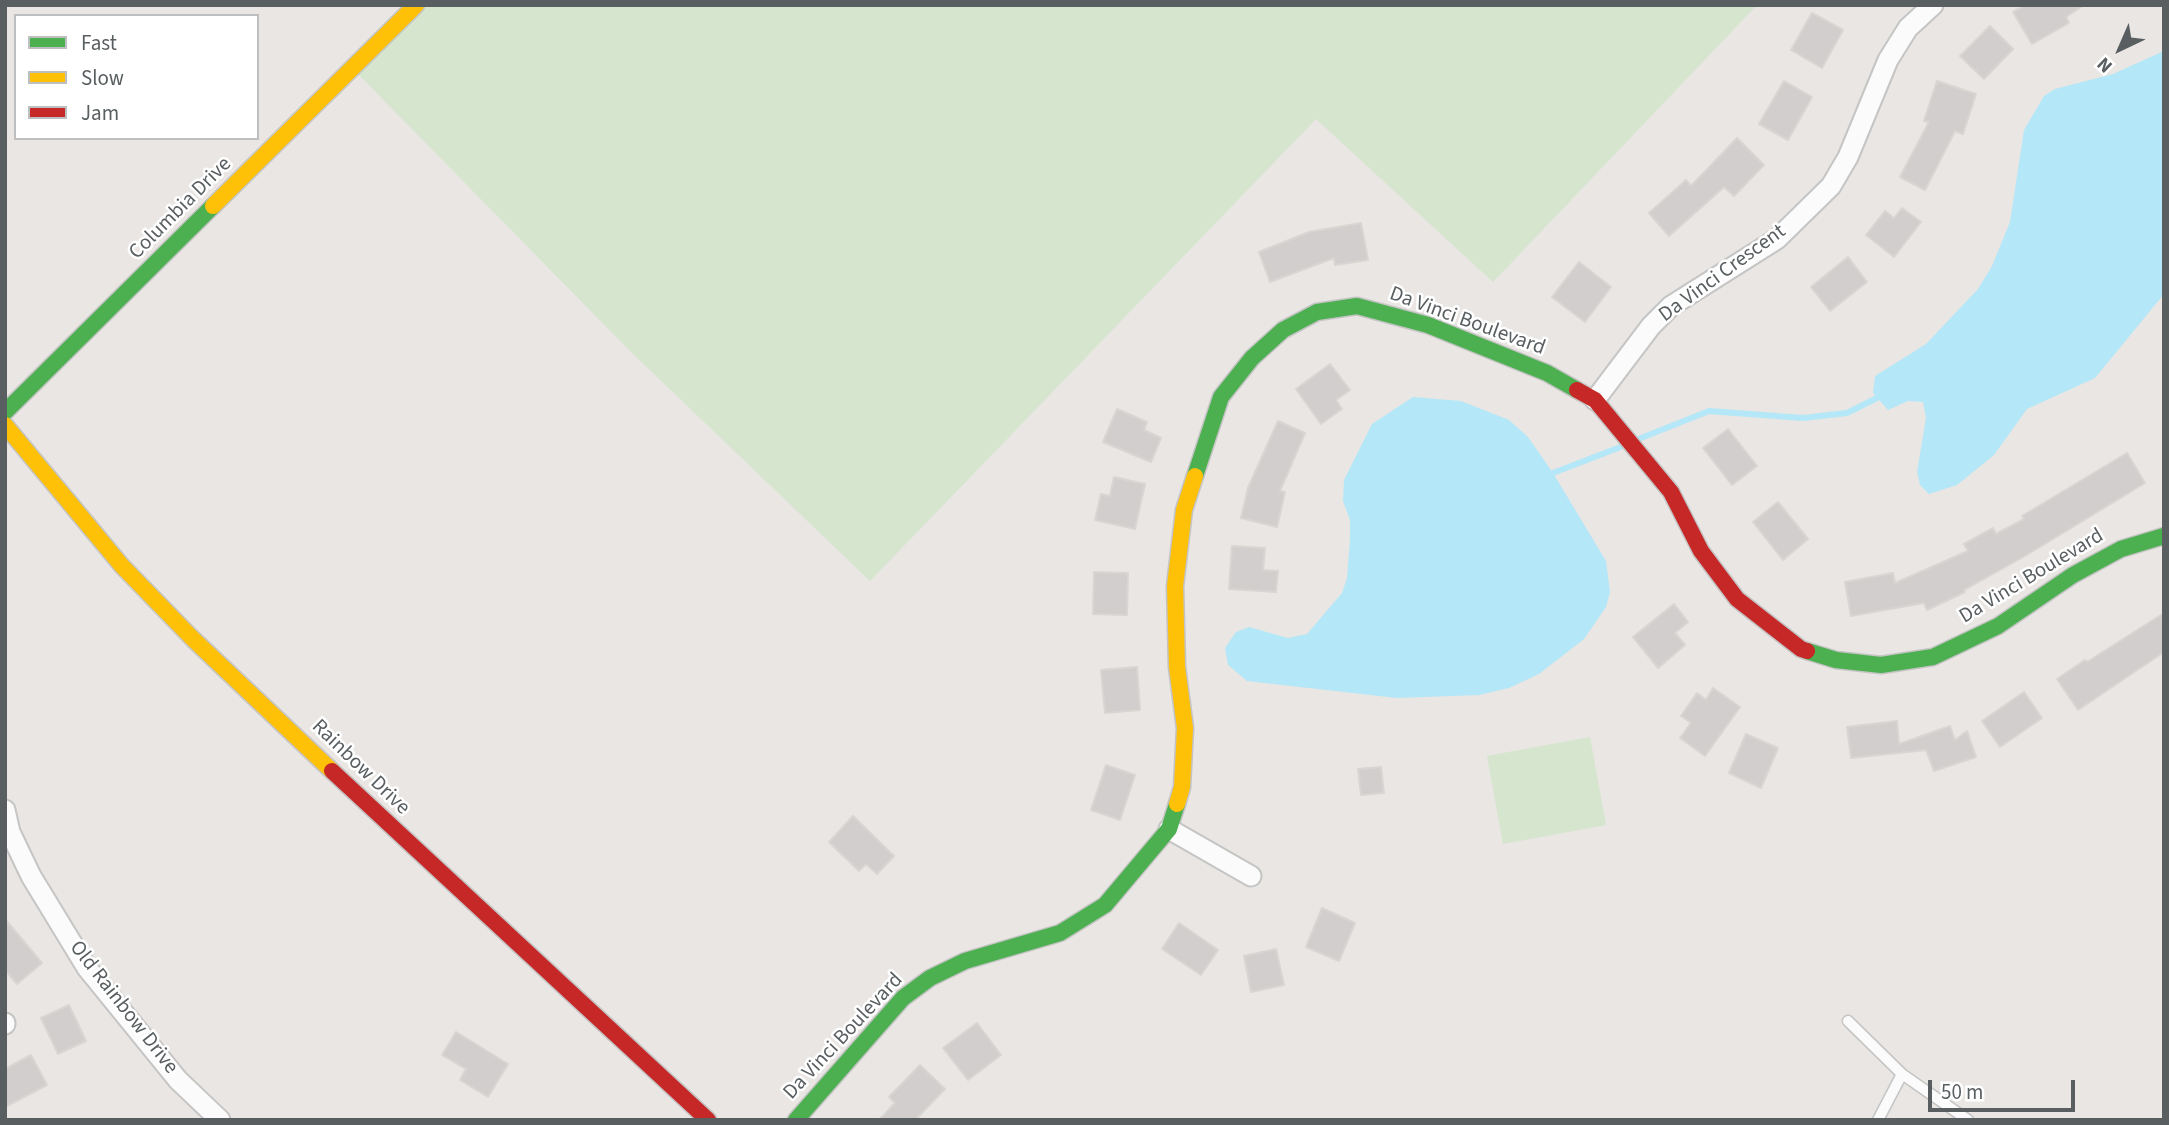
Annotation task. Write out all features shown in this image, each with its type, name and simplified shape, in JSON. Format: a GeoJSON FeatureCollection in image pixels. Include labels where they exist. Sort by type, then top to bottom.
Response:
{"type":"FeatureCollection","features":[{"type":"Feature","properties":{"kind":"street","name":"Columbia Drive"},"geometry":{"type":"LineString","coordinates":[[5,412],[416,5]]}},
{"type":"Feature","properties":{"kind":"street","name":"Da Vinci Crescent"},"geometry":{"type":"LineString","coordinates":[[1595,400],[1651,326],[1671,306],[1777,239],[1831,186],[1848,157],[1888,60],[1908,28],[1933,5]]}},
{"type":"Feature","properties":{"kind":"street","name":"Da Vinci Boulevard"},"geometry":{"type":"LineString","coordinates":[[796,1120],[903,998],[930,978],[965,961],[1060,933],[1105,905],[1169,829],[1182,787],[1185,728],[1177,667],[1175,586],[1184,510],[1221,397],[1252,358],[1283,330],[1317,312],[1357,306],[1428,325],[1547,373],[1595,400],[1671,492],[1701,551],[1737,599],[1801,649],[1836,660],[1881,665],[1933,657],[1998,626],[2073,575],[2121,549],[2164,536]]}},
{"type":"Feature","properties":{"kind":"street","name":"Rainbow Drive"},"geometry":{"type":"LineString","coordinates":[[5,425],[122,566],[193,639],[391,827],[708,1120]]}},
{"type":"Feature","properties":{"kind":"street","name":"Old Rainbow Drive"},"geometry":{"type":"LineString","coordinates":[[5,810],[10,832],[31,876],[87,968],[178,1080],[220,1120]]}},
{"type":"Feature","properties":{"kind":"street"},"geometry":{"type":"LineString","coordinates":[[1169,829],[1251,876]]}},
{"type":"Feature","properties":{"kind":"lane"},"geometry":{"type":"LineString","coordinates":[[1848,1021],[1902,1074],[1968,1120]]}},
{"type":"Feature","properties":{"kind":"lane"},"geometry":{"type":"LineString","coordinates":[[1878,1120],[1902,1074]]}},
{"type":"Feature","properties":{"kind":"green space"},"geometry":{"type":"Polygon","coordinates":[[[421,5],[1757,5],[1493,282],[1316,119],[870,581],[631,352],[354,70],[421,5]]]}},
{"type":"Feature","properties":{"kind":"green space"},"geometry":{"type":"Polygon","coordinates":[[[1590,737],[1606,825],[1503,844],[1487,756],[1590,737]]]}},
{"type":"Feature","properties":{"kind":"water"},"geometry":{"type":"Polygon","coordinates":[[[2164,51],[2164,294],[2095,378],[2027,409],[1994,455],[1957,485],[1929,494],[1920,485],[1917,472],[1926,418],[1923,402],[1908,401],[1888,410],[1873,393],[1875,376],[1926,344],[1978,289],[1992,266],[2010,222],[2024,130],[2044,96],[2055,89],[2113,74],[2164,51]]]}},
{"type":"Feature","properties":{"kind":"water"},"geometry":{"type":"Polygon","coordinates":[[[1413,397],[1461,401],[1509,420],[1528,437],[1606,561],[1610,592],[1606,607],[1584,639],[1539,674],[1509,688],[1479,695],[1397,698],[1247,681],[1228,665],[1225,648],[1236,632],[1249,627],[1288,638],[1307,634],[1342,593],[1347,578],[1350,539],[1350,520],[1343,501],[1344,480],[1372,424],[1413,397]]]}},
{"type":"Feature","properties":{"kind":"building"},"geometry":{"type":"Polygon","coordinates":[[[2026,5],[2084,5],[2066,17],[2069,23],[2032,44],[2013,12],[2026,5]]]}},
{"type":"Feature","properties":{"kind":"building"},"geometry":{"type":"Polygon","coordinates":[[[1812,13],[1843,30],[1822,68],[1791,50],[1812,13]]]}},
{"type":"Feature","properties":{"kind":"building"},"geometry":{"type":"Polygon","coordinates":[[[1990,26],[2013,49],[1984,79],[1960,56],[1990,26]]]}},
{"type":"Feature","properties":{"kind":"building"},"geometry":{"type":"Polygon","coordinates":[[[1784,81],[1812,97],[1788,140],[1759,124],[1784,81]]]}},
{"type":"Feature","properties":{"kind":"building"},"geometry":{"type":"Polygon","coordinates":[[[1937,81],[1976,94],[1963,134],[1955,131],[1925,190],[1900,177],[1929,122],[1924,121],[1937,81]]]}},
{"type":"Feature","properties":{"kind":"building"},"geometry":{"type":"Polygon","coordinates":[[[1737,138],[1764,165],[1734,196],[1724,187],[1669,236],[1649,213],[1686,180],[1691,186],[1737,138]]]}},
{"type":"Feature","properties":{"kind":"building"},"geometry":{"type":"Polygon","coordinates":[[[1902,208],[1921,222],[1894,257],[1866,235],[1885,211],[1894,218],[1902,208]]]}},
{"type":"Feature","properties":{"kind":"building"},"geometry":{"type":"Polygon","coordinates":[[[1361,223],[1368,260],[1335,265],[1334,258],[1270,282],[1259,252],[1309,232],[1361,223]]]}},
{"type":"Feature","properties":{"kind":"building"},"geometry":{"type":"Polygon","coordinates":[[[1848,257],[1867,282],[1830,311],[1811,287],[1848,257]]]}},
{"type":"Feature","properties":{"kind":"building"},"geometry":{"type":"Polygon","coordinates":[[[1579,262],[1611,287],[1585,322],[1552,297],[1579,262]]]}},
{"type":"Feature","properties":{"kind":"building"},"geometry":{"type":"Polygon","coordinates":[[[1330,364],[1350,390],[1336,400],[1342,409],[1321,424],[1296,389],[1330,364]]]}},
{"type":"Feature","properties":{"kind":"building"},"geometry":{"type":"Polygon","coordinates":[[[1117,409],[1147,422],[1144,430],[1161,438],[1151,462],[1103,442],[1117,409]]]}},
{"type":"Feature","properties":{"kind":"building"},"geometry":{"type":"Polygon","coordinates":[[[1278,421],[1305,433],[1280,491],[1285,492],[1277,527],[1241,518],[1248,488],[1278,421]]]}},
{"type":"Feature","properties":{"kind":"building"},"geometry":{"type":"Polygon","coordinates":[[[1728,429],[1757,466],[1732,485],[1703,448],[1728,429]]]}},
{"type":"Feature","properties":{"kind":"building"},"geometry":{"type":"Polygon","coordinates":[[[2127,453],[2145,483],[1964,590],[1965,592],[1927,610],[1924,603],[1851,616],[1845,582],[1893,573],[1895,583],[1968,551],[1964,544],[1993,528],[1996,534],[2024,519],[2022,516],[2127,453]]]}},
{"type":"Feature","properties":{"kind":"building"},"geometry":{"type":"Polygon","coordinates":[[[1114,477],[1145,484],[1135,529],[1095,520],[1101,494],[1110,496],[1114,477]]]}},
{"type":"Feature","properties":{"kind":"building"},"geometry":{"type":"Polygon","coordinates":[[[1778,502],[1808,539],[1783,560],[1753,522],[1778,502]]]}},
{"type":"Feature","properties":{"kind":"building"},"geometry":{"type":"Polygon","coordinates":[[[1232,546],[1265,548],[1263,570],[1278,571],[1276,592],[1229,589],[1232,546]]]}},
{"type":"Feature","properties":{"kind":"building"},"geometry":{"type":"Polygon","coordinates":[[[1094,572],[1128,573],[1127,615],[1093,614],[1094,572]]]}},
{"type":"Feature","properties":{"kind":"building"},"geometry":{"type":"Polygon","coordinates":[[[1674,604],[1688,622],[1675,633],[1685,645],[1658,668],[1633,637],[1674,604]]]}},
{"type":"Feature","properties":{"kind":"building"},"geometry":{"type":"Polygon","coordinates":[[[2164,613],[2164,652],[2078,710],[2057,679],[2164,613]]]}},
{"type":"Feature","properties":{"kind":"building"},"geometry":{"type":"Polygon","coordinates":[[[1137,667],[1140,710],[1105,713],[1101,670],[1137,667]]]}},
{"type":"Feature","properties":{"kind":"building"},"geometry":{"type":"Polygon","coordinates":[[[1713,688],[1740,707],[1705,756],[1680,738],[1691,723],[1681,716],[1697,693],[1706,700],[1713,688]]]}},
{"type":"Feature","properties":{"kind":"building"},"geometry":{"type":"Polygon","coordinates":[[[2024,692],[2042,718],[2000,747],[1982,721],[2024,692]]]}},
{"type":"Feature","properties":{"kind":"building"},"geometry":{"type":"Polygon","coordinates":[[[1897,721],[1899,744],[1950,726],[1955,740],[1967,731],[1976,757],[1934,771],[1926,750],[1851,758],[1847,727],[1897,721]]]}},
{"type":"Feature","properties":{"kind":"building"},"geometry":{"type":"Polygon","coordinates":[[[1746,734],[1778,748],[1761,788],[1729,773],[1746,734]]]}},
{"type":"Feature","properties":{"kind":"building"},"geometry":{"type":"Polygon","coordinates":[[[1106,765],[1135,775],[1120,820],[1091,810],[1106,765]]]}},
{"type":"Feature","properties":{"kind":"building"},"geometry":{"type":"Polygon","coordinates":[[[1381,767],[1384,793],[1361,795],[1358,769],[1381,767]]]}},
{"type":"Feature","properties":{"kind":"building"},"geometry":{"type":"Polygon","coordinates":[[[853,816],[894,856],[877,874],[866,864],[859,871],[829,842],[853,816]]]}},
{"type":"Feature","properties":{"kind":"building"},"geometry":{"type":"Polygon","coordinates":[[[1322,908],[1355,923],[1339,961],[1306,947],[1322,908]]]}},
{"type":"Feature","properties":{"kind":"building"},"geometry":{"type":"Polygon","coordinates":[[[5,919],[42,963],[17,984],[5,970],[5,919]]]}},
{"type":"Feature","properties":{"kind":"building"},"geometry":{"type":"Polygon","coordinates":[[[1179,923],[1218,950],[1201,975],[1162,949],[1179,923]]]}},
{"type":"Feature","properties":{"kind":"building"},"geometry":{"type":"Polygon","coordinates":[[[1276,949],[1284,985],[1251,992],[1244,956],[1276,949]]]}},
{"type":"Feature","properties":{"kind":"building"},"geometry":{"type":"Polygon","coordinates":[[[69,1005],[86,1041],[58,1054],[41,1018],[69,1005]]]}},
{"type":"Feature","properties":{"kind":"building"},"geometry":{"type":"Polygon","coordinates":[[[977,1023],[1001,1055],[968,1080],[943,1048],[977,1023]]]}},
{"type":"Feature","properties":{"kind":"building"},"geometry":{"type":"Polygon","coordinates":[[[456,1032],[508,1064],[488,1097],[460,1080],[466,1069],[442,1055],[456,1032]]]}},
{"type":"Feature","properties":{"kind":"building"},"geometry":{"type":"Polygon","coordinates":[[[31,1055],[47,1085],[5,1107],[5,1069],[31,1055]]]}},
{"type":"Feature","properties":{"kind":"building"},"geometry":{"type":"Polygon","coordinates":[[[920,1065],[945,1089],[915,1120],[879,1120],[895,1103],[889,1097],[920,1065]]]}},
{"type":"Feature","properties":{"kind":"waterway"},"geometry":{"type":"LineString","coordinates":[[1636,440],[1709,411],[1803,418],[1847,413],[1877,398]]}},
{"type":"Feature","properties":{"kind":"waterway"},"geometry":{"type":"LineString","coordinates":[[1553,473],[1623,446]]}},
{"type":"Feature","properties":{"kind":"traffic: fast"},"geometry":{"type":"LineString","coordinates":[[5,412],[213,206]]}},
{"type":"Feature","properties":{"kind":"traffic: fast"},"geometry":{"type":"LineString","coordinates":[[1195,476],[1221,397],[1252,358],[1283,330],[1317,312],[1357,306],[1428,325],[1547,373],[1577,390]]}},
{"type":"Feature","properties":{"kind":"traffic: fast"},"geometry":{"type":"LineString","coordinates":[[1807,651],[1836,660],[1881,665],[1933,657],[1998,626],[2073,575],[2121,549],[2164,536]]}},
{"type":"Feature","properties":{"kind":"traffic: fast"},"geometry":{"type":"LineString","coordinates":[[796,1120],[903,998],[930,978],[965,961],[1060,933],[1105,905],[1169,829],[1177,804]]}},
{"type":"Feature","properties":{"kind":"traffic: slow"},"geometry":{"type":"LineString","coordinates":[[213,206],[416,5]]}},
{"type":"Feature","properties":{"kind":"traffic: slow"},"geometry":{"type":"LineString","coordinates":[[5,425],[122,566],[193,639],[332,771]]}},
{"type":"Feature","properties":{"kind":"traffic: slow"},"geometry":{"type":"LineString","coordinates":[[1177,804],[1182,787],[1185,728],[1177,667],[1175,586],[1184,510],[1195,476]]}},
{"type":"Feature","properties":{"kind":"traffic: jam"},"geometry":{"type":"LineString","coordinates":[[1577,390],[1595,400],[1671,492],[1701,551],[1737,599],[1807,651]]}},
{"type":"Feature","properties":{"kind":"traffic: jam"},"geometry":{"type":"LineString","coordinates":[[332,771],[708,1120]]}}]}
